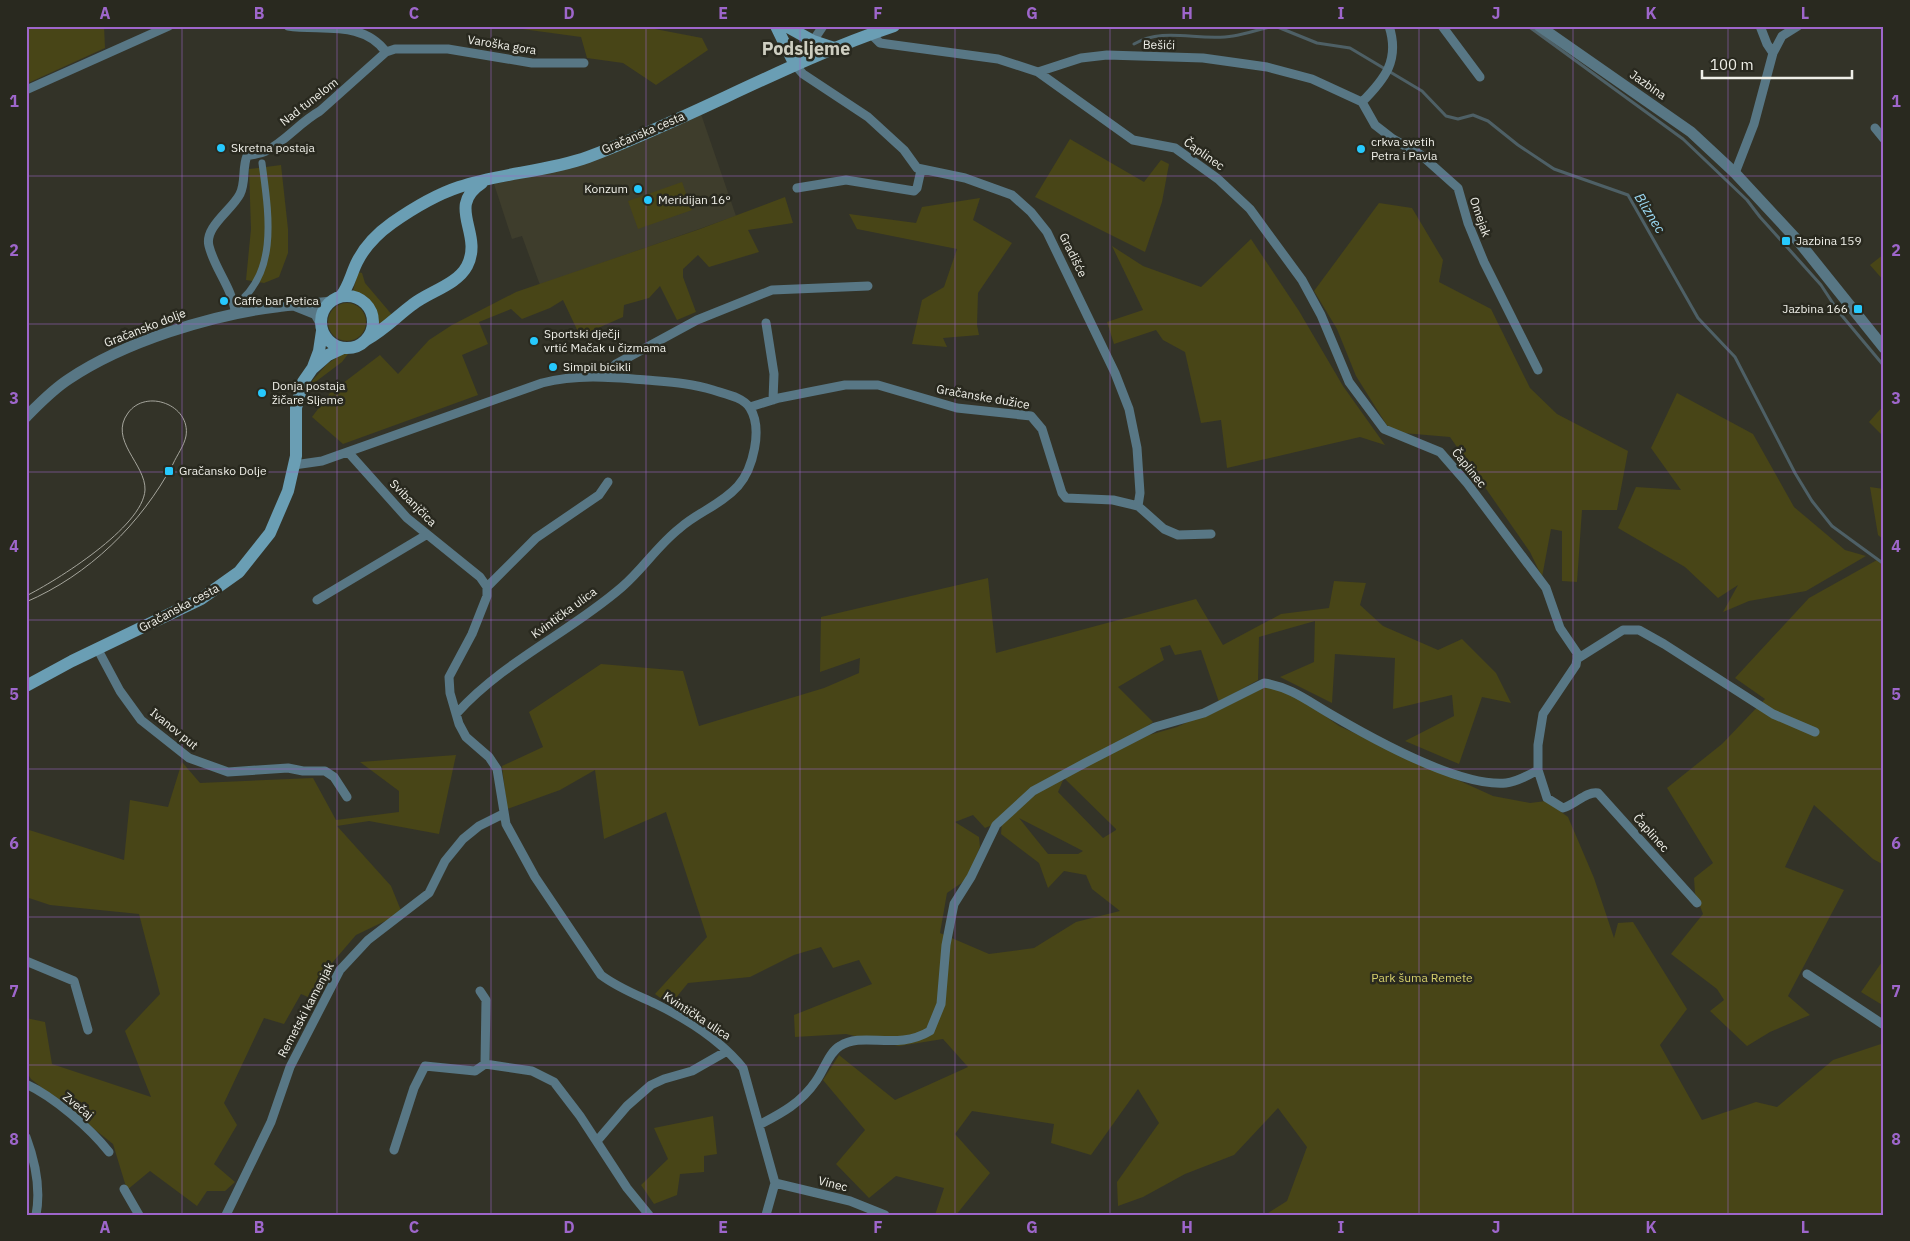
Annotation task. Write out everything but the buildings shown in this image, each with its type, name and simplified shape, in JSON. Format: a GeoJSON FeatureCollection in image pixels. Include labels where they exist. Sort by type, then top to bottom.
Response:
{"type":"FeatureCollection","features":[{"type":"Feature","properties":{"kind":"main road"},"geometry":{"type":"LineString","coordinates":[[776,26],[796,65]]}},
{"type":"Feature","properties":{"kind":"main road"},"geometry":{"type":"LineString","coordinates":[[786,26],[812,41],[834,48]]}},
{"type":"Feature","properties":{"kind":"main road","name":"Gračanska cesta"},"geometry":{"type":"LineString","coordinates":[[335,299],[362,254],[376,236],[394,222],[444,193],[587,157],[719,101],[834,48],[894,26]]}},
{"type":"Feature","properties":{"kind":"main road","name":"Gračanska cesta"},"geometry":{"type":"LineString","coordinates":[[465,210],[465,202],[469,192],[484,182]]}},
{"type":"Feature","properties":{"kind":"main road"},"geometry":{"type":"LineString","coordinates":[[366,340],[373,326],[370,309],[358,298],[335,299],[324,309],[321,327],[327,340],[343,348],[355,347],[366,340],[392,323],[412,305],[453,280],[467,267],[472,239],[465,210],[460,198],[444,193]]}},
{"type":"Feature","properties":{"kind":"main road","name":"Gračanska cesta"},"geometry":{"type":"LineString","coordinates":[[26,686],[98,648],[201,599],[239,572],[252,558],[275,524],[294,465],[297,403],[303,382],[312,369],[319,351],[321,327]]}},
{"type":"Feature","properties":{"kind":"main road","name":"Gračanska cesta"},"geometry":{"type":"LineString","coordinates":[[312,369],[328,355],[343,348]]}},
{"type":"Feature","properties":{"kind":"street"},"geometry":{"type":"LineString","coordinates":[[26,90],[169,26]]}},
{"type":"Feature","properties":{"kind":"street"},"geometry":{"type":"LineString","coordinates":[[288,26],[352,30],[376,40],[386,52]]}},
{"type":"Feature","properties":{"kind":"street"},"geometry":{"type":"LineString","coordinates":[[812,41],[822,26]]}},
{"type":"Feature","properties":{"kind":"street"},"geometry":{"type":"LineString","coordinates":[[1362,102],[1388,69],[1395,44],[1389,26]]}},
{"type":"Feature","properties":{"kind":"street"},"geometry":{"type":"LineString","coordinates":[[1442,26],[1480,77]]}},
{"type":"Feature","properties":{"kind":"street","name":"Jazbina"},"geometry":{"type":"LineString","coordinates":[[1539,26],[1691,132],[1735,173],[1799,242],[1884,348]]}},
{"type":"Feature","properties":{"kind":"street"},"geometry":{"type":"LineString","coordinates":[[1760,26],[1767,44],[1774,52]]}},
{"type":"Feature","properties":{"kind":"street"},"geometry":{"type":"LineString","coordinates":[[1735,173],[1754,124],[1774,52],[1782,36],[1798,26]]}},
{"type":"Feature","properties":{"kind":"street"},"geometry":{"type":"LineString","coordinates":[[871,34],[880,43],[998,59],[1038,72]]}},
{"type":"Feature","properties":{"kind":"street","name":"Varoška gora"},"geometry":{"type":"LineString","coordinates":[[386,52],[405,48],[425,48],[532,63],[584,62]]}},
{"type":"Feature","properties":{"kind":"street","name":"Nad tunelom"},"geometry":{"type":"LineString","coordinates":[[236,310],[230,288],[210,250],[208,239],[212,230],[240,193],[247,156],[265,151],[276,145],[308,118],[320,111],[386,52]]}},
{"type":"Feature","properties":{"kind":"street","name":"Bešići"},"geometry":{"type":"LineString","coordinates":[[1038,72],[1080,58],[1107,55],[1203,58],[1267,67],[1312,79],[1362,102]]}},
{"type":"Feature","properties":{"kind":"street"},"geometry":{"type":"LineString","coordinates":[[796,65],[803,74],[868,117],[904,150],[921,170],[917,188],[914,191],[846,180],[797,188]]}},
{"type":"Feature","properties":{"kind":"street","name":"Čaplinec"},"geometry":{"type":"LineString","coordinates":[[1038,72],[1133,140],[1175,148],[1218,179],[1250,209],[1302,280],[1321,315],[1349,382],[1384,429],[1440,452],[1467,483],[1546,588],[1560,628],[1577,653],[1576,666],[1543,714],[1538,745],[1538,770],[1547,798],[1555,805],[1563,808],[1571,806],[1590,793],[1598,793],[1697,903]]}},
{"type":"Feature","properties":{"kind":"street","name":"Omejak"},"geometry":{"type":"LineString","coordinates":[[1362,102],[1375,125],[1393,139],[1421,155],[1458,188],[1468,223],[1484,262],[1538,370]]}},
{"type":"Feature","properties":{"kind":"street"},"geometry":{"type":"LineString","coordinates":[[1875,128],[1884,139]]}},
{"type":"Feature","properties":{"kind":"street"},"geometry":{"type":"LineString","coordinates":[[236,310],[254,285],[262,269],[266,252],[267,212],[262,163]]}},
{"type":"Feature","properties":{"kind":"street","name":"Gradišće"},"geometry":{"type":"LineString","coordinates":[[921,170],[965,178],[1012,195],[1048,232],[1115,372],[1129,409],[1137,448],[1140,493],[1138,506]]}},
{"type":"Feature","properties":{"kind":"street"},"geometry":{"type":"LineString","coordinates":[[603,377],[616,364],[697,320],[772,290],[868,286]]}},
{"type":"Feature","properties":{"kind":"street","name":"Gračansko dolje"},"geometry":{"type":"LineString","coordinates":[[26,417],[56,388],[91,365],[203,321],[236,310],[335,299]]}},
{"type":"Feature","properties":{"kind":"street","name":"Gračansko dolje"},"geometry":{"type":"LineString","coordinates":[[292,305],[316,314],[321,327]]}},
{"type":"Feature","properties":{"kind":"street"},"geometry":{"type":"LineString","coordinates":[[766,323],[773,366],[773,400]]}},
{"type":"Feature","properties":{"kind":"street"},"geometry":{"type":"LineString","coordinates":[[294,465],[322,460],[348,452],[567,377],[603,377],[695,384],[734,396],[750,407]]}},
{"type":"Feature","properties":{"kind":"street","name":"Gračanske dužice"},"geometry":{"type":"LineString","coordinates":[[750,407],[773,400],[845,385],[878,385],[957,408],[1031,416],[1042,429],[1062,493],[1066,498],[1113,500],[1138,506]]}},
{"type":"Feature","properties":{"kind":"street","name":"Kvintička ulica"},"geometry":{"type":"LineString","coordinates":[[750,407],[754,419],[754,447],[746,474],[738,486],[719,504],[680,527],[622,587],[500,672],[474,694],[457,713],[459,724],[466,737],[489,757],[497,769],[503,814],[535,877],[601,975],[626,991],[672,1012],[727,1051],[743,1068],[774,1183],[766,1215]]}},
{"type":"Feature","properties":{"kind":"street","name":"Svibanjčica"},"geometry":{"type":"LineString","coordinates":[[348,452],[407,518],[480,577],[487,587]]}},
{"type":"Feature","properties":{"kind":"street"},"geometry":{"type":"LineString","coordinates":[[457,713],[450,693],[450,677],[472,634],[487,596],[487,587],[536,538],[599,494],[608,482]]}},
{"type":"Feature","properties":{"kind":"street"},"geometry":{"type":"LineString","coordinates":[[1138,506],[1164,529],[1178,535],[1211,534]]}},
{"type":"Feature","properties":{"kind":"street"},"geometry":{"type":"LineString","coordinates":[[317,600],[426,535]]}},
{"type":"Feature","properties":{"kind":"street"},"geometry":{"type":"LineString","coordinates":[[1577,659],[1623,630],[1639,630],[1773,714],[1814,732]]}},
{"type":"Feature","properties":{"kind":"street","name":"Ivanov put"},"geometry":{"type":"LineString","coordinates":[[98,648],[120,691],[142,720],[189,758],[215,769],[228,772],[288,768],[303,772],[325,771],[334,777],[347,797]]}},
{"type":"Feature","properties":{"kind":"street"},"geometry":{"type":"LineString","coordinates":[[759,1125],[795,1106],[815,1082],[833,1053],[840,1046],[860,1041],[910,1040],[930,1031],[942,1004],[946,945],[954,904],[971,877],[992,831],[1033,791],[1155,726],[1204,713],[1264,683],[1301,694],[1331,715],[1395,749],[1462,777],[1507,783],[1538,770]]}},
{"type":"Feature","properties":{"kind":"street","name":"Remetski kamenjak"},"geometry":{"type":"LineString","coordinates":[[226,1215],[271,1122],[290,1066],[340,970],[368,940],[429,893],[445,861],[463,839],[479,826],[503,814]]}},
{"type":"Feature","properties":{"kind":"street"},"geometry":{"type":"LineString","coordinates":[[26,961],[74,981],[88,1030]]}},
{"type":"Feature","properties":{"kind":"street"},"geometry":{"type":"LineString","coordinates":[[1807,974],[1884,1025]]}},
{"type":"Feature","properties":{"kind":"street"},"geometry":{"type":"LineString","coordinates":[[480,991],[486,1000],[485,1064]]}},
{"type":"Feature","properties":{"kind":"street"},"geometry":{"type":"LineString","coordinates":[[597,1141],[627,1106],[652,1085],[664,1079],[692,1071],[727,1051]]}},
{"type":"Feature","properties":{"kind":"street"},"geometry":{"type":"LineString","coordinates":[[394,1150],[414,1088],[425,1066],[475,1071],[485,1064],[532,1071],[554,1082],[597,1141],[627,1188],[650,1215]]}},
{"type":"Feature","properties":{"kind":"street","name":"Zvečaj"},"geometry":{"type":"LineString","coordinates":[[26,1084],[61,1108],[93,1134],[109,1152]]}},
{"type":"Feature","properties":{"kind":"street"},"geometry":{"type":"LineString","coordinates":[[26,1137],[34,1162],[38,1188],[36,1215]]}},
{"type":"Feature","properties":{"kind":"street","name":"Vinec"},"geometry":{"type":"LineString","coordinates":[[774,1183],[850,1201],[885,1215]]}},
{"type":"Feature","properties":{"kind":"street"},"geometry":{"type":"LineString","coordinates":[[124,1189],[140,1215]]}},
{"type":"Feature","properties":{"kind":"shaded area"},"geometry":{"type":"Polygon","coordinates":[[[701,114],[736,216],[540,285],[522,236],[512,239],[494,184],[531,176],[701,114]]]}},
{"type":"Feature","properties":{"kind":"green space"},"geometry":{"type":"Polygon","coordinates":[[[26,26],[104,26],[105,48],[26,84],[26,26]]]}},
{"type":"Feature","properties":{"kind":"green space"},"geometry":{"type":"Polygon","coordinates":[[[522,26],[653,26],[655,29],[702,38],[708,50],[656,85],[623,63],[587,58],[581,37],[522,29],[522,26]]]}},
{"type":"Feature","properties":{"kind":"green space"},"geometry":{"type":"Polygon","coordinates":[[[1070,139],[1144,182],[1161,160],[1169,164],[1162,202],[1145,252],[1035,197],[1070,139]]]}},
{"type":"Feature","properties":{"kind":"green space"},"geometry":{"type":"Polygon","coordinates":[[[281,165],[288,229],[288,253],[279,277],[264,283],[246,280],[251,229],[249,169],[281,165]]]}},
{"type":"Feature","properties":{"kind":"green space"},"geometry":{"type":"Polygon","coordinates":[[[682,182],[692,210],[638,229],[628,201],[682,182]]]}},
{"type":"Feature","properties":{"kind":"green space"},"geometry":{"type":"Polygon","coordinates":[[[785,197],[793,223],[748,230],[759,252],[709,267],[698,255],[683,269],[683,277],[696,312],[677,320],[660,286],[649,298],[624,305],[623,317],[580,336],[563,300],[550,308],[522,319],[511,309],[479,322],[488,344],[462,355],[478,395],[343,444],[312,417],[330,393],[380,355],[398,374],[429,340],[452,325],[516,292],[700,229],[785,197]]]}},
{"type":"Feature","properties":{"kind":"green space"},"geometry":{"type":"Polygon","coordinates":[[[980,198],[973,220],[1012,243],[978,293],[977,325],[979,335],[943,338],[947,347],[912,344],[922,300],[944,287],[957,249],[857,229],[849,214],[916,223],[922,207],[980,198]]]}},
{"type":"Feature","properties":{"kind":"green space"},"geometry":{"type":"Polygon","coordinates":[[[1379,203],[1412,208],[1443,260],[1439,282],[1491,309],[1530,388],[1557,414],[1628,451],[1617,510],[1582,510],[1577,582],[1562,581],[1562,531],[1551,529],[1542,577],[1530,552],[1450,437],[1391,432],[1356,376],[1337,329],[1314,291],[1379,203]]]}},
{"type":"Feature","properties":{"kind":"green space"},"geometry":{"type":"Polygon","coordinates":[[[1251,239],[1299,311],[1343,386],[1385,445],[1360,437],[1227,468],[1221,420],[1201,423],[1185,352],[1163,340],[1156,330],[1114,344],[1107,322],[1143,310],[1112,246],[1143,266],[1201,287],[1251,239]]]}},
{"type":"Feature","properties":{"kind":"green space"},"geometry":{"type":"Polygon","coordinates":[[[1884,254],[1884,281],[1870,265],[1884,254]]]}},
{"type":"Feature","properties":{"kind":"green space"},"geometry":{"type":"Polygon","coordinates":[[[358,272],[362,273],[365,283],[393,316],[379,327],[372,304],[364,296],[353,291],[358,272]]]}},
{"type":"Feature","properties":{"kind":"green space"},"geometry":{"type":"Polygon","coordinates":[[[347,303],[360,309],[366,322],[360,335],[347,341],[334,335],[328,322],[334,309],[347,303]]]}},
{"type":"Feature","properties":{"kind":"green space"},"geometry":{"type":"Polygon","coordinates":[[[342,354],[348,354],[342,362],[314,383],[312,381],[327,364],[342,354]]]}},
{"type":"Feature","properties":{"kind":"green space"},"geometry":{"type":"Polygon","coordinates":[[[1677,393],[1753,434],[1794,507],[1845,550],[1866,556],[1806,591],[1749,601],[1723,612],[1738,585],[1718,598],[1685,567],[1618,528],[1636,487],[1681,490],[1651,448],[1677,393]]]}},
{"type":"Feature","properties":{"kind":"green space"},"geometry":{"type":"Polygon","coordinates":[[[1884,405],[1884,437],[1869,422],[1884,405]]]}},
{"type":"Feature","properties":{"kind":"green space"},"geometry":{"type":"Polygon","coordinates":[[[1870,487],[1884,489],[1884,540],[1878,535],[1870,487]]]}},
{"type":"Feature","properties":{"kind":"green space"},"geometry":{"type":"Polygon","coordinates":[[[1877,560],[1884,565],[1884,865],[1873,859],[1814,805],[1785,867],[1844,890],[1788,996],[1810,1015],[1770,1032],[1747,1046],[1710,1011],[1724,1000],[1717,989],[1671,954],[1703,914],[1695,893],[1694,878],[1713,863],[1667,788],[1722,744],[1765,699],[1735,678],[1809,598],[1877,560]]]}},
{"type":"Feature","properties":{"kind":"green space","name":"Park šuma Remete"},"geometry":{"type":"Polygon","coordinates":[[[988,578],[996,653],[1196,599],[1223,645],[1281,614],[1329,608],[1334,581],[1366,583],[1360,605],[1383,626],[1438,650],[1462,639],[1496,673],[1511,703],[1482,697],[1459,764],[1405,741],[1454,716],[1452,695],[1393,709],[1395,658],[1335,654],[1332,703],[1280,677],[1314,662],[1315,621],[1259,637],[1258,680],[1219,702],[1201,650],[1175,655],[1170,645],[1160,648],[1164,660],[1118,687],[1153,722],[1104,757],[1149,735],[1177,727],[1262,686],[1284,686],[1339,726],[1493,796],[1530,803],[1546,801],[1568,817],[1594,878],[1614,938],[1618,923],[1633,922],[1687,1009],[1660,1045],[1702,1120],[1756,1102],[1777,1107],[1833,1060],[1884,1043],[1884,1215],[1265,1215],[1287,1201],[1307,1147],[1278,1108],[1234,1155],[1185,1174],[1143,1197],[1118,1206],[1117,1182],[1159,1123],[1138,1089],[1091,1155],[1051,1143],[1054,1124],[972,1111],[955,1134],[990,1173],[956,1215],[935,1215],[944,1188],[896,1176],[869,1198],[836,1164],[865,1130],[823,1080],[839,1055],[895,1100],[968,1067],[943,1039],[899,1046],[846,1034],[795,1037],[794,1015],[872,984],[859,960],[833,968],[821,947],[794,955],[750,977],[688,983],[670,1005],[655,994],[707,937],[666,812],[604,839],[595,770],[560,790],[507,809],[502,766],[543,747],[529,712],[601,664],[683,671],[699,726],[824,688],[859,673],[860,658],[820,672],[821,617],[988,578]],[[1064,778],[1058,792],[1103,838],[1116,830],[1116,829],[1064,778]],[[973,815],[955,822],[979,837],[980,847],[966,880],[947,893],[940,933],[989,954],[1034,948],[1076,922],[1120,911],[1092,889],[1086,875],[1064,871],[1048,888],[1039,863],[1001,834],[1002,821],[985,828],[973,815]],[[1019,818],[1048,854],[1078,854],[1083,851],[1019,818]]]}},
{"type":"Feature","properties":{"kind":"green space"},"geometry":{"type":"Polygon","coordinates":[[[456,755],[439,834],[369,821],[337,826],[391,886],[402,913],[356,935],[326,970],[317,1001],[301,994],[284,1024],[264,1018],[224,1103],[237,1125],[214,1164],[235,1182],[225,1191],[207,1191],[197,1206],[150,1171],[127,1190],[113,1144],[31,1079],[26,1071],[26,1018],[45,1022],[52,1064],[151,1097],[125,1031],[160,994],[139,914],[50,905],[26,897],[26,829],[124,860],[130,800],[168,807],[182,762],[200,783],[313,778],[336,820],[399,812],[399,791],[360,762],[456,755]]]}},
{"type":"Feature","properties":{"kind":"green space"},"geometry":{"type":"Polygon","coordinates":[[[1884,959],[1884,1006],[1861,992],[1884,959]]]}},
{"type":"Feature","properties":{"kind":"green space"},"geometry":{"type":"Polygon","coordinates":[[[713,1116],[717,1154],[704,1156],[704,1172],[680,1174],[677,1195],[654,1204],[641,1185],[668,1159],[654,1128],[713,1116]]]}},
{"type":"Feature","properties":{"kind":"waterway","name":"Bliznec"},"geometry":{"type":"LineString","coordinates":[[1134,44],[1157,36],[1220,37],[1238,35],[1274,26]]}},
{"type":"Feature","properties":{"kind":"waterway","name":"Bliznec"},"geometry":{"type":"LineString","coordinates":[[1275,26],[1317,43],[1350,48],[1422,91],[1446,116],[1458,119],[1473,115],[1488,121],[1518,145],[1554,169],[1628,195],[1698,318],[1735,357],[1795,473],[1812,501],[1832,526],[1884,564]]}},
{"type":"Feature","properties":{"kind":"waterway"},"geometry":{"type":"LineString","coordinates":[[1528,26],[1683,139],[1747,200],[1821,285],[1838,311],[1884,366]]}},
{"type":"Feature","properties":{"kind":"tram line"},"geometry":{"type":"LineString","coordinates":[[26,596],[76,566],[96,551],[130,520],[141,505],[145,490],[144,480],[129,452],[122,433],[123,423],[128,413],[136,406],[145,402],[156,401],[175,409],[182,416],[186,425],[185,440],[160,486],[145,507],[129,527],[92,562],[49,591],[26,602]]}},
{"type":"Feature","properties":{"kind":"place","name":"Skretna postaja"},"geometry":{"type":"Point","coordinates":[221,148]}},
{"type":"Feature","properties":{"kind":"place","name":"crkva svetih Petra i Pavla"},"geometry":{"type":"Point","coordinates":[1361,149]}},
{"type":"Feature","properties":{"kind":"place","name":"Konzum"},"geometry":{"type":"Point","coordinates":[638,189]}},
{"type":"Feature","properties":{"kind":"place","name":"Meridijan 16°"},"geometry":{"type":"Point","coordinates":[648,200]}},
{"type":"Feature","properties":{"kind":"place","name":"Jazbina 159"},"geometry":{"type":"Point","coordinates":[1786,241]}},
{"type":"Feature","properties":{"kind":"place","name":"Caffe bar Petica"},"geometry":{"type":"Point","coordinates":[224,301]}},
{"type":"Feature","properties":{"kind":"place","name":"Jazbina 166"},"geometry":{"type":"Point","coordinates":[1858,309]}},
{"type":"Feature","properties":{"kind":"place","name":"Sportski dječji vrtić Mačak u čizmama"},"geometry":{"type":"Point","coordinates":[534,341]}},
{"type":"Feature","properties":{"kind":"place","name":"Simpil bicikli"},"geometry":{"type":"Point","coordinates":[553,367]}},
{"type":"Feature","properties":{"kind":"place","name":"Donja postaja žičare Sljeme"},"geometry":{"type":"Point","coordinates":[262,393]}},
{"type":"Feature","properties":{"kind":"place","name":"Gračansko Dolje"},"geometry":{"type":"Point","coordinates":[169,471]}},
{"type":"Feature","properties":{"kind":"district","name":"Podsljeme"},"geometry":{"type":"Point","coordinates":[806,49]}}]}
